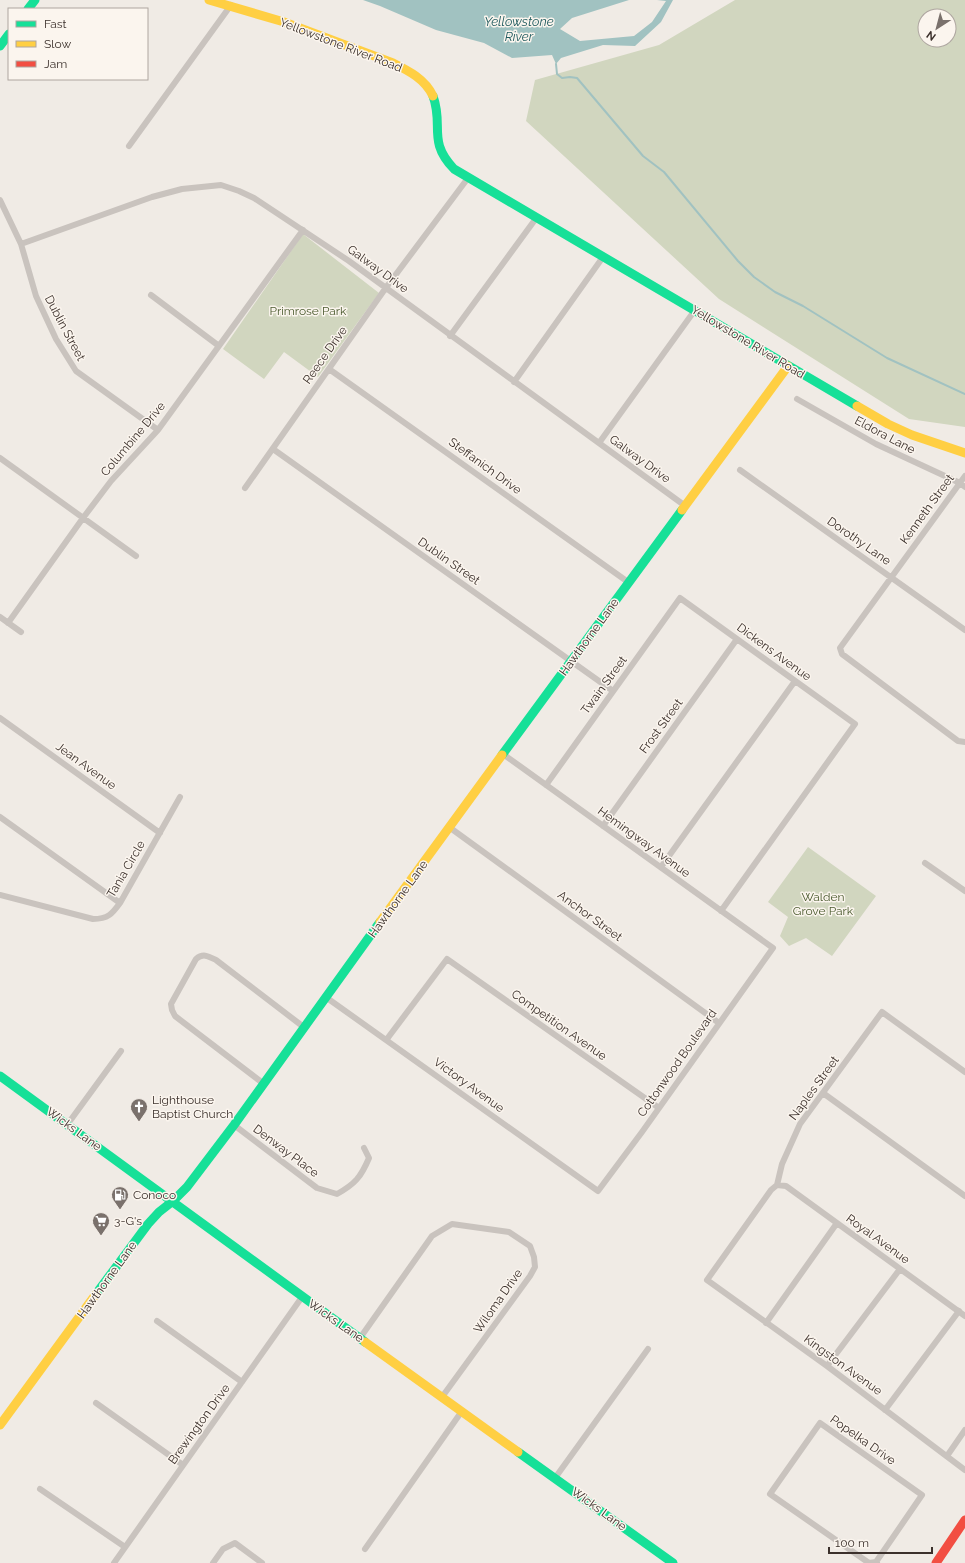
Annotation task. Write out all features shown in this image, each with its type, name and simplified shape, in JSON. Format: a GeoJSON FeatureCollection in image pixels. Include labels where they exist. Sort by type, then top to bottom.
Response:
{"type":"FeatureCollection","features":[{"type":"Feature","properties":{"kind":"street"},"geometry":{"type":"LineString","coordinates":[[29,8],[35,0]]}},
{"type":"Feature","properties":{"kind":"street","name":"Yellowstone River Road"},"geometry":{"type":"LineString","coordinates":[[209,0],[231,5],[344,44],[412,73],[430,90],[436,102],[438,143],[444,158],[454,169],[888,424],[912,435],[965,453]]}},
{"type":"Feature","properties":{"kind":"street"},"geometry":{"type":"LineString","coordinates":[[129,146],[231,5]]}},
{"type":"Feature","properties":{"kind":"street"},"geometry":{"type":"LineString","coordinates":[[0,46],[8,35]]}},
{"type":"Feature","properties":{"kind":"street","name":"Reece Drive"},"geometry":{"type":"LineString","coordinates":[[245,488],[385,289],[468,178]]}},
{"type":"Feature","properties":{"kind":"street","name":"Galway Drive"},"geometry":{"type":"LineString","coordinates":[[21,244],[152,197],[182,189],[221,185],[239,191],[254,198],[349,261],[385,289],[684,505]]}},
{"type":"Feature","properties":{"kind":"street","name":"Dublin Street"},"geometry":{"type":"LineString","coordinates":[[0,200],[21,244],[36,296],[56,339],[76,371],[158,430]]}},
{"type":"Feature","properties":{"kind":"street"},"geometry":{"type":"LineString","coordinates":[[450,336],[537,217]]}},
{"type":"Feature","properties":{"kind":"street","name":"Columbine Drive"},"geometry":{"type":"LineString","coordinates":[[8,623],[83,518],[112,481],[158,430],[303,230]]}},
{"type":"Feature","properties":{"kind":"street"},"geometry":{"type":"LineString","coordinates":[[514,382],[603,257]]}},
{"type":"Feature","properties":{"kind":"street"},"geometry":{"type":"LineString","coordinates":[[151,295],[219,346]]}},
{"type":"Feature","properties":{"kind":"street"},"geometry":{"type":"LineString","coordinates":[[599,443],[695,310]]}},
{"type":"Feature","properties":{"kind":"street","name":"Hawthorne Lane"},"geometry":{"type":"LineString","coordinates":[[0,1426],[148,1224],[159,1212],[173,1201],[196,1176],[234,1125],[449,827],[572,662],[684,505],[788,366]]}},
{"type":"Feature","properties":{"kind":"street","name":"Steffanich Drive"},"geometry":{"type":"LineString","coordinates":[[329,368],[628,582]]}},
{"type":"Feature","properties":{"kind":"street","name":"Eldora Lane"},"geometry":{"type":"LineString","coordinates":[[797,399],[876,444],[962,485]]}},
{"type":"Feature","properties":{"kind":"street","name":"Dublin Street"},"geometry":{"type":"LineString","coordinates":[[273,449],[613,691]]}},
{"type":"Feature","properties":{"kind":"street"},"geometry":{"type":"LineString","coordinates":[[0,458],[136,556]]}},
{"type":"Feature","properties":{"kind":"street","name":"Dorothy Lane"},"geometry":{"type":"LineString","coordinates":[[740,470],[965,630]]}},
{"type":"Feature","properties":{"kind":"street","name":"Kenneth Street"},"geometry":{"type":"LineString","coordinates":[[965,476],[962,485],[891,577],[840,648],[842,654],[958,741],[965,742]]}},
{"type":"Feature","properties":{"kind":"street","name":"Dickens Avenue"},"geometry":{"type":"LineString","coordinates":[[680,598],[855,724],[721,910]]}},
{"type":"Feature","properties":{"kind":"street","name":"Twain Street"},"geometry":{"type":"LineString","coordinates":[[546,785],[680,598]]}},
{"type":"Feature","properties":{"kind":"street"},"geometry":{"type":"LineString","coordinates":[[0,617],[21,632]]}},
{"type":"Feature","properties":{"kind":"street","name":"Frost Street"},"geometry":{"type":"LineString","coordinates":[[604,826],[737,640]]}},
{"type":"Feature","properties":{"kind":"street"},"geometry":{"type":"LineString","coordinates":[[661,867],[795,681]]}},
{"type":"Feature","properties":{"kind":"street","name":"Jean Avenue"},"geometry":{"type":"LineString","coordinates":[[0,718],[160,832]]}},
{"type":"Feature","properties":{"kind":"street","name":"Hemingway Avenue"},"geometry":{"type":"LineString","coordinates":[[503,754],[773,948]]}},
{"type":"Feature","properties":{"kind":"street","name":"Tania Circle"},"geometry":{"type":"LineString","coordinates":[[0,895],[94,919],[104,919],[113,912],[120,903],[180,797]]}},
{"type":"Feature","properties":{"kind":"street"},"geometry":{"type":"LineString","coordinates":[[0,817],[120,903]]}},
{"type":"Feature","properties":{"kind":"street","name":"Anchor Street"},"geometry":{"type":"LineString","coordinates":[[449,827],[719,1023]]}},
{"type":"Feature","properties":{"kind":"street"},"geometry":{"type":"LineString","coordinates":[[925,863],[965,891]]}},
{"type":"Feature","properties":{"kind":"street","name":"Cottonwood Boulevard"},"geometry":{"type":"LineString","coordinates":[[598,1191],[773,948]]}},
{"type":"Feature","properties":{"kind":"street"},"geometry":{"type":"LineString","coordinates":[[264,1084],[175,1016],[171,1004],[196,959],[200,956],[207,955],[242,979],[305,1028]]}},
{"type":"Feature","properties":{"kind":"street","name":"Competition Avenue"},"geometry":{"type":"LineString","coordinates":[[387,1040],[447,960],[659,1108]]}},
{"type":"Feature","properties":{"kind":"street","name":"Victory Avenue"},"geometry":{"type":"LineString","coordinates":[[327,998],[598,1191]]}},
{"type":"Feature","properties":{"kind":"street","name":"Naples Street"},"geometry":{"type":"LineString","coordinates":[[707,1280],[771,1190],[777,1185],[782,1164],[800,1124],[882,1012],[965,1072]]}},
{"type":"Feature","properties":{"kind":"street"},"geometry":{"type":"LineString","coordinates":[[67,1124],[121,1051]]}},
{"type":"Feature","properties":{"kind":"street","name":"Wicks Lane"},"geometry":{"type":"LineString","coordinates":[[0,1076],[173,1201],[302,1297],[673,1563]]}},
{"type":"Feature","properties":{"kind":"street"},"geometry":{"type":"LineString","coordinates":[[823,1093],[965,1196]]}},
{"type":"Feature","properties":{"kind":"street","name":"Denway Place"},"geometry":{"type":"LineString","coordinates":[[234,1125],[317,1188],[337,1194],[351,1186],[363,1173],[369,1158],[364,1148]]}},
{"type":"Feature","properties":{"kind":"street","name":"Royal Avenue"},"geometry":{"type":"LineString","coordinates":[[777,1185],[786,1186],[965,1316]]}},
{"type":"Feature","properties":{"kind":"street"},"geometry":{"type":"LineString","coordinates":[[766,1323],[837,1223]]}},
{"type":"Feature","properties":{"kind":"street","name":"Wiloma Drive"},"geometry":{"type":"LineString","coordinates":[[360,1338],[432,1236],[452,1224],[508,1232],[530,1246],[534,1257],[534,1267],[530,1276],[442,1397]]}},
{"type":"Feature","properties":{"kind":"street"},"geometry":{"type":"LineString","coordinates":[[827,1366],[900,1269]]}},
{"type":"Feature","properties":{"kind":"street","name":"Kingston Avenue"},"geometry":{"type":"LineString","coordinates":[[707,1280],[827,1366],[965,1470]]}},
{"type":"Feature","properties":{"kind":"street","name":"Brewington Drive"},"geometry":{"type":"LineString","coordinates":[[114,1563],[302,1297]]}},
{"type":"Feature","properties":{"kind":"street"},"geometry":{"type":"LineString","coordinates":[[885,1410],[959,1311]]}},
{"type":"Feature","properties":{"kind":"street"},"geometry":{"type":"LineString","coordinates":[[157,1321],[242,1382]]}},
{"type":"Feature","properties":{"kind":"street"},"geometry":{"type":"LineString","coordinates":[[556,1478],[648,1349]]}},
{"type":"Feature","properties":{"kind":"street"},"geometry":{"type":"LineString","coordinates":[[96,1403],[183,1465]]}},
{"type":"Feature","properties":{"kind":"street"},"geometry":{"type":"LineString","coordinates":[[365,1549],[462,1412]]}},
{"type":"Feature","properties":{"kind":"street","name":"Popelka Drive"},"geometry":{"type":"LineString","coordinates":[[820,1423],[922,1495],[877,1562],[868,1563],[770,1494],[820,1423]]}},
{"type":"Feature","properties":{"kind":"street"},"geometry":{"type":"LineString","coordinates":[[947,1456],[965,1430]]}},
{"type":"Feature","properties":{"kind":"street"},"geometry":{"type":"LineString","coordinates":[[40,1489],[125,1547]]}},
{"type":"Feature","properties":{"kind":"street"},"geometry":{"type":"LineString","coordinates":[[936,1563],[965,1520]]}},
{"type":"Feature","properties":{"kind":"street"},"geometry":{"type":"LineString","coordinates":[[213,1563],[223,1548],[235,1543],[262,1563]]}},
{"type":"Feature","properties":{"kind":"green space"},"geometry":{"type":"Polygon","coordinates":[[[735,0],[965,0],[965,427],[909,419],[719,299],[526,121],[535,80],[659,45],[735,0]]]}},
{"type":"Feature","properties":{"kind":"green space","name":"Primrose Park"},"geometry":{"type":"Polygon","coordinates":[[[303,234],[379,293],[318,377],[284,352],[264,379],[223,349],[303,234]]]}},
{"type":"Feature","properties":{"kind":"green space","name":"Walden Grove Park"},"geometry":{"type":"Polygon","coordinates":[[[808,847],[876,896],[832,956],[806,938],[789,946],[780,936],[788,917],[768,902],[808,847]]]}},
{"type":"Feature","properties":{"kind":"water","name":"Yellowstone River"},"geometry":{"type":"Polygon","coordinates":[[[363,0],[629,0],[572,18],[560,29],[580,41],[634,36],[652,22],[666,1],[657,0],[673,0],[661,22],[635,46],[603,45],[561,58],[556,64],[552,55],[512,58],[484,43],[436,30],[363,0]]]}},
{"type":"Feature","properties":{"kind":"waterway"},"geometry":{"type":"LineString","coordinates":[[556,64],[557,74],[562,78],[577,78],[643,156],[664,172],[738,261],[754,277],[775,292],[803,306],[887,358],[965,394]]}},
{"type":"Feature","properties":{"kind":"traffic: fast"},"geometry":{"type":"LineString","coordinates":[[29,8],[35,0]]}},
{"type":"Feature","properties":{"kind":"traffic: fast"},"geometry":{"type":"LineString","coordinates":[[0,46],[8,35]]}},
{"type":"Feature","properties":{"kind":"traffic: fast"},"geometry":{"type":"LineString","coordinates":[[433,96],[437,116],[438,142],[446,159],[454,169],[857,406]]}},
{"type":"Feature","properties":{"kind":"traffic: fast"},"geometry":{"type":"LineString","coordinates":[[502,755],[682,510]]}},
{"type":"Feature","properties":{"kind":"traffic: fast"},"geometry":{"type":"LineString","coordinates":[[96,1294],[148,1224],[187,1187],[234,1125],[380,922]]}},
{"type":"Feature","properties":{"kind":"traffic: fast"},"geometry":{"type":"LineString","coordinates":[[0,1076],[365,1342]]}},
{"type":"Feature","properties":{"kind":"traffic: fast"},"geometry":{"type":"LineString","coordinates":[[518,1452],[673,1563]]}},
{"type":"Feature","properties":{"kind":"traffic: slow"},"geometry":{"type":"LineString","coordinates":[[209,0],[284,22],[393,63],[411,72],[421,80],[433,96]]}},
{"type":"Feature","properties":{"kind":"traffic: slow"},"geometry":{"type":"LineString","coordinates":[[682,510],[788,366]]}},
{"type":"Feature","properties":{"kind":"traffic: slow"},"geometry":{"type":"LineString","coordinates":[[857,406],[888,424],[912,435],[965,453]]}},
{"type":"Feature","properties":{"kind":"traffic: slow"},"geometry":{"type":"LineString","coordinates":[[380,922],[502,755]]}},
{"type":"Feature","properties":{"kind":"traffic: slow"},"geometry":{"type":"LineString","coordinates":[[0,1425],[96,1294]]}},
{"type":"Feature","properties":{"kind":"traffic: slow"},"geometry":{"type":"LineString","coordinates":[[365,1342],[518,1452]]}},
{"type":"Feature","properties":{"kind":"traffic: jam"},"geometry":{"type":"LineString","coordinates":[[936,1563],[965,1520]]}},
{"type":"Feature","properties":{"kind":"place","name":"Lighthouse Baptist Church"},"geometry":{"type":"Point","coordinates":[139,1122]}},
{"type":"Feature","properties":{"kind":"place","name":"Conoco"},"geometry":{"type":"Point","coordinates":[120,1210]}},
{"type":"Feature","properties":{"kind":"place","name":"3-G's"},"geometry":{"type":"Point","coordinates":[101,1236]}}]}
